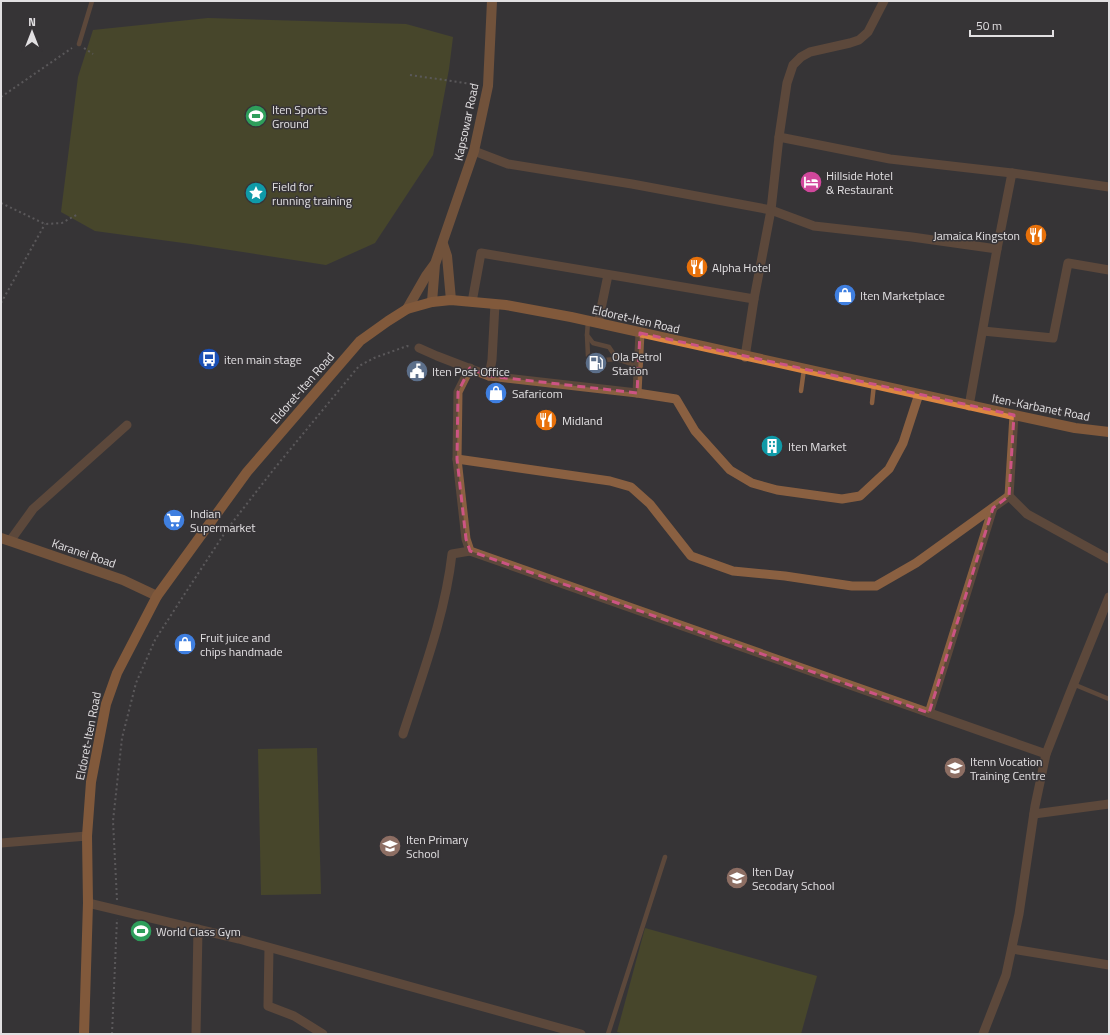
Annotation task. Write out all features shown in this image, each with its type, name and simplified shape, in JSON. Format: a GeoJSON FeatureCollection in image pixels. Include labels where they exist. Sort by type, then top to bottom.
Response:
{"type":"FeatureCollection","features":[{"type":"Feature","properties":{"kind":"main road","name":"Kapsowar Road"},"geometry":{"type":"LineString","coordinates":[[432,302],[435,264],[474,151],[488,86],[492,1]]}},
{"type":"Feature","properties":{"kind":"main road"},"geometry":{"type":"LineString","coordinates":[[443,244],[447,261],[451,300]]}},
{"type":"Feature","properties":{"kind":"main road"},"geometry":{"type":"LineString","coordinates":[[407,309],[426,276],[435,264]]}},
{"type":"Feature","properties":{"kind":"main road","name":"Eldoret-Iten Road"},"geometry":{"type":"LineString","coordinates":[[84,1034],[88,903],[87,836],[91,782],[106,704],[117,673],[157,596],[247,472],[360,341],[388,321],[407,309],[432,302],[451,300],[506,305],[593,322],[969,406]]}},
{"type":"Feature","properties":{"kind":"main road","name":"Iten-Karbanet Road"},"geometry":{"type":"LineString","coordinates":[[969,406],[1075,428],[1109,432]]}},
{"type":"Feature","properties":{"kind":"main road","name":"Karanei Road"},"geometry":{"type":"LineString","coordinates":[[6,540],[123,580],[157,596]]}},
{"type":"Feature","properties":{"kind":"street"},"geometry":{"type":"LineString","coordinates":[[745,356],[771,210],[787,83],[793,65],[801,57],[810,52],[859,40],[868,32],[884,1]]}},
{"type":"Feature","properties":{"kind":"street"},"geometry":{"type":"LineString","coordinates":[[779,137],[890,159],[1012,173],[1109,187]]}},
{"type":"Feature","properties":{"kind":"street"},"geometry":{"type":"LineString","coordinates":[[474,151],[508,164],[632,184],[771,210],[814,226],[912,237],[997,249]]}},
{"type":"Feature","properties":{"kind":"street"},"geometry":{"type":"LineString","coordinates":[[969,406],[1012,173]]}},
{"type":"Feature","properties":{"kind":"street"},"geometry":{"type":"LineString","coordinates":[[472,302],[481,253],[754,299]]}},
{"type":"Feature","properties":{"kind":"street"},"geometry":{"type":"LineString","coordinates":[[983,331],[1053,338],[1068,263],[1109,270]]}},
{"type":"Feature","properties":{"kind":"street"},"geometry":{"type":"LineString","coordinates":[[593,322],[608,275]]}},
{"type":"Feature","properties":{"kind":"street"},"geometry":{"type":"LineString","coordinates":[[489,376],[492,360],[495,304]]}},
{"type":"Feature","properties":{"kind":"street"},"geometry":{"type":"LineString","coordinates":[[637,393],[640,333]]}},
{"type":"Feature","properties":{"kind":"street"},"geometry":{"type":"LineString","coordinates":[[419,348],[489,376],[676,399],[695,431],[730,470],[752,483],[777,490],[842,500],[860,496],[889,469],[903,444],[919,394]]}},
{"type":"Feature","properties":{"kind":"street"},"geometry":{"type":"LineString","coordinates":[[470,368],[458,392],[457,459],[466,539],[470,551]]}},
{"type":"Feature","properties":{"kind":"street"},"geometry":{"type":"LineString","coordinates":[[1014,416],[1009,496],[1026,514],[1109,559]]}},
{"type":"Feature","properties":{"kind":"street"},"geometry":{"type":"LineString","coordinates":[[6,540],[33,509],[127,425]]}},
{"type":"Feature","properties":{"kind":"street"},"geometry":{"type":"LineString","coordinates":[[457,459],[610,481],[631,487],[650,504],[691,556],[733,571],[785,576],[852,586],[876,586],[916,563],[1009,496]]}},
{"type":"Feature","properties":{"kind":"street"},"geometry":{"type":"LineString","coordinates":[[929,713],[993,508]]}},
{"type":"Feature","properties":{"kind":"street"},"geometry":{"type":"LineString","coordinates":[[404,734],[441,613],[449,577],[452,554],[470,551],[1046,754]]}},
{"type":"Feature","properties":{"kind":"street"},"geometry":{"type":"LineString","coordinates":[[983,1034],[1006,974],[1012,950],[1020,914],[1034,814],[1046,754],[1109,597]]}},
{"type":"Feature","properties":{"kind":"street"},"geometry":{"type":"LineString","coordinates":[[1034,814],[1109,804]]}},
{"type":"Feature","properties":{"kind":"street"},"geometry":{"type":"LineString","coordinates":[[1,843],[87,836]]}},
{"type":"Feature","properties":{"kind":"street"},"geometry":{"type":"LineString","coordinates":[[88,903],[198,929],[581,1034]]}},
{"type":"Feature","properties":{"kind":"street"},"geometry":{"type":"LineString","coordinates":[[196,1034],[198,929]]}},
{"type":"Feature","properties":{"kind":"street"},"geometry":{"type":"LineString","coordinates":[[269,948],[268,1006],[294,1016],[323,1034]]}},
{"type":"Feature","properties":{"kind":"street"},"geometry":{"type":"LineString","coordinates":[[1012,950],[1109,965]]}},
{"type":"Feature","properties":{"kind":"lane"},"geometry":{"type":"LineString","coordinates":[[79,44],[92,1]]}},
{"type":"Feature","properties":{"kind":"lane"},"geometry":{"type":"LineString","coordinates":[[591,357],[588,356],[587,335],[593,322]]}},
{"type":"Feature","properties":{"kind":"lane"},"geometry":{"type":"LineString","coordinates":[[587,335],[593,342],[610,347],[617,359]]}},
{"type":"Feature","properties":{"kind":"lane"},"geometry":{"type":"LineString","coordinates":[[604,360],[617,359],[638,366]]}},
{"type":"Feature","properties":{"kind":"lane"},"geometry":{"type":"LineString","coordinates":[[801,391],[804,369]]}},
{"type":"Feature","properties":{"kind":"lane"},"geometry":{"type":"LineString","coordinates":[[872,403],[874,384]]}},
{"type":"Feature","properties":{"kind":"lane"},"geometry":{"type":"LineString","coordinates":[[1073,684],[1109,699]]}},
{"type":"Feature","properties":{"kind":"lane"},"geometry":{"type":"LineString","coordinates":[[608,1034],[665,857]]}},
{"type":"Feature","properties":{"kind":"path"},"geometry":{"type":"LineString","coordinates":[[1,97],[79,44]]}},
{"type":"Feature","properties":{"kind":"path"},"geometry":{"type":"LineString","coordinates":[[410,75],[488,86]]}},
{"type":"Feature","properties":{"kind":"path"},"geometry":{"type":"LineString","coordinates":[[1,204],[45,224],[62,223],[78,214]]}},
{"type":"Feature","properties":{"kind":"path"},"geometry":{"type":"LineString","coordinates":[[1,302],[45,224]]}},
{"type":"Feature","properties":{"kind":"path"},"geometry":{"type":"LineString","coordinates":[[112,1034],[117,910],[113,821],[122,738],[136,683],[155,640],[228,528],[274,469],[359,366],[374,358],[407,346],[419,348]]}},
{"type":"Feature","properties":{"kind":"highlighted area"},"geometry":{"type":"Polygon","coordinates":[[[640,333],[1014,415],[1009,496],[993,508],[929,713],[470,551],[466,539],[457,459],[458,392],[470,368],[489,376],[637,393],[640,333]]]}},
{"type":"Feature","properties":{"kind":"shaded area","name":"Iten Sports Ground"},"geometry":{"type":"Polygon","coordinates":[[[208,18],[406,24],[453,37],[449,69],[433,155],[375,243],[326,265],[95,231],[61,212],[78,77],[93,30],[208,18]]]}},
{"type":"Feature","properties":{"kind":"shaded area"},"geometry":{"type":"Polygon","coordinates":[[[317,748],[321,894],[261,895],[258,749],[317,748]]]}},
{"type":"Feature","properties":{"kind":"shaded area"},"geometry":{"type":"Polygon","coordinates":[[[645,928],[817,976],[801,1034],[625,1034],[617,1032],[645,928]]]}},
{"type":"Feature","properties":{"kind":"place","name":"Iten Sports Ground"},"geometry":{"type":"Point","coordinates":[256,116]}},
{"type":"Feature","properties":{"kind":"place","name":"Hillside Hotel & Restaurant"},"geometry":{"type":"Point","coordinates":[811,182]}},
{"type":"Feature","properties":{"kind":"place","name":"Field for running training"},"geometry":{"type":"Point","coordinates":[256,193]}},
{"type":"Feature","properties":{"kind":"place","name":"Jamaica Kingston"},"geometry":{"type":"Point","coordinates":[1036,235]}},
{"type":"Feature","properties":{"kind":"place","name":"Alpha Hotel"},"geometry":{"type":"Point","coordinates":[697,267]}},
{"type":"Feature","properties":{"kind":"place","name":"Iten Marketplace"},"geometry":{"type":"Point","coordinates":[845,295]}},
{"type":"Feature","properties":{"kind":"place","name":"iten main stage"},"geometry":{"type":"Point","coordinates":[209,359]}},
{"type":"Feature","properties":{"kind":"place","name":"Ola Petrol Station"},"geometry":{"type":"Point","coordinates":[596,363]}},
{"type":"Feature","properties":{"kind":"place","name":"Iten Post Office"},"geometry":{"type":"Point","coordinates":[417,371]}},
{"type":"Feature","properties":{"kind":"place","name":"Safaricom"},"geometry":{"type":"Point","coordinates":[496,393]}},
{"type":"Feature","properties":{"kind":"place","name":"Midland"},"geometry":{"type":"Point","coordinates":[546,420]}},
{"type":"Feature","properties":{"kind":"place","name":"Iten Market"},"geometry":{"type":"Point","coordinates":[772,446]}},
{"type":"Feature","properties":{"kind":"place","name":"Indian Supermarket"},"geometry":{"type":"Point","coordinates":[174,520]}},
{"type":"Feature","properties":{"kind":"place","name":"Fruit juice and chips handmade"},"geometry":{"type":"Point","coordinates":[185,644]}},
{"type":"Feature","properties":{"kind":"place","name":"Itenn Vocation Training Centre"},"geometry":{"type":"Point","coordinates":[955,768]}},
{"type":"Feature","properties":{"kind":"place","name":"Iten Primary School"},"geometry":{"type":"Point","coordinates":[390,846]}},
{"type":"Feature","properties":{"kind":"place","name":"Iten Day Secodary School"},"geometry":{"type":"Point","coordinates":[737,878]}},
{"type":"Feature","properties":{"kind":"place","name":"World Class Gym"},"geometry":{"type":"Point","coordinates":[141,931]}}]}
